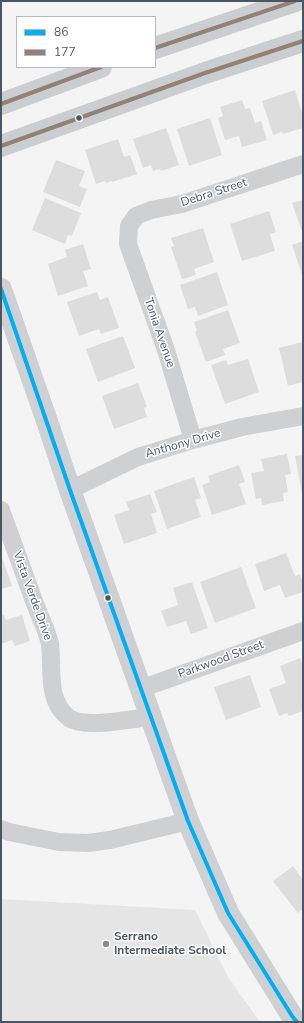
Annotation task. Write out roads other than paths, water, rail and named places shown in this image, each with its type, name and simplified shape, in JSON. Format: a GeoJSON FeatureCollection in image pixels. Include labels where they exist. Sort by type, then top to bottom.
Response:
{"type":"FeatureCollection","features":[{"type":"Feature","properties":{"kind":"main road"},"geometry":{"type":"LineString","coordinates":[[156,48],[295,1]]}},
{"type":"Feature","properties":{"kind":"main road"},"geometry":{"type":"LineString","coordinates":[[1,146],[205,73],[303,41]]}},
{"type":"Feature","properties":{"kind":"main road"},"geometry":{"type":"LineString","coordinates":[[1,104],[98,68]]}},
{"type":"Feature","properties":{"kind":"main road"},"geometry":{"type":"LineString","coordinates":[[1,289],[70,490],[188,821],[228,913],[297,1022]]}},
{"type":"Feature","properties":{"kind":"street","name":"Debra Street"},"geometry":{"type":"LineString","coordinates":[[129,226],[136,216],[146,212],[182,204],[303,164]]}},
{"type":"Feature","properties":{"kind":"street","name":"Tonia Avenue"},"geometry":{"type":"LineString","coordinates":[[129,226],[128,244],[166,350],[193,440]]}},
{"type":"Feature","properties":{"kind":"street","name":"Anthony Drive"},"geometry":{"type":"LineString","coordinates":[[70,490],[138,457],[242,427],[303,416]]}},
{"type":"Feature","properties":{"kind":"street","name":"Vista Verde Drive"},"geometry":{"type":"LineString","coordinates":[[1,510],[49,642],[53,694],[57,704],[69,718],[77,722],[96,723],[150,717]]}},
{"type":"Feature","properties":{"kind":"street","name":"Parkwood Street"},"geometry":{"type":"LineString","coordinates":[[140,689],[303,631]]}},
{"type":"Feature","properties":{"kind":"street"},"geometry":{"type":"LineString","coordinates":[[1,829],[59,842],[88,844],[188,821]]}},
{"type":"Feature","properties":{"kind":"place","name":"Serrano Intermediate School"},"geometry":{"type":"Point","coordinates":[106,944]}}]}
